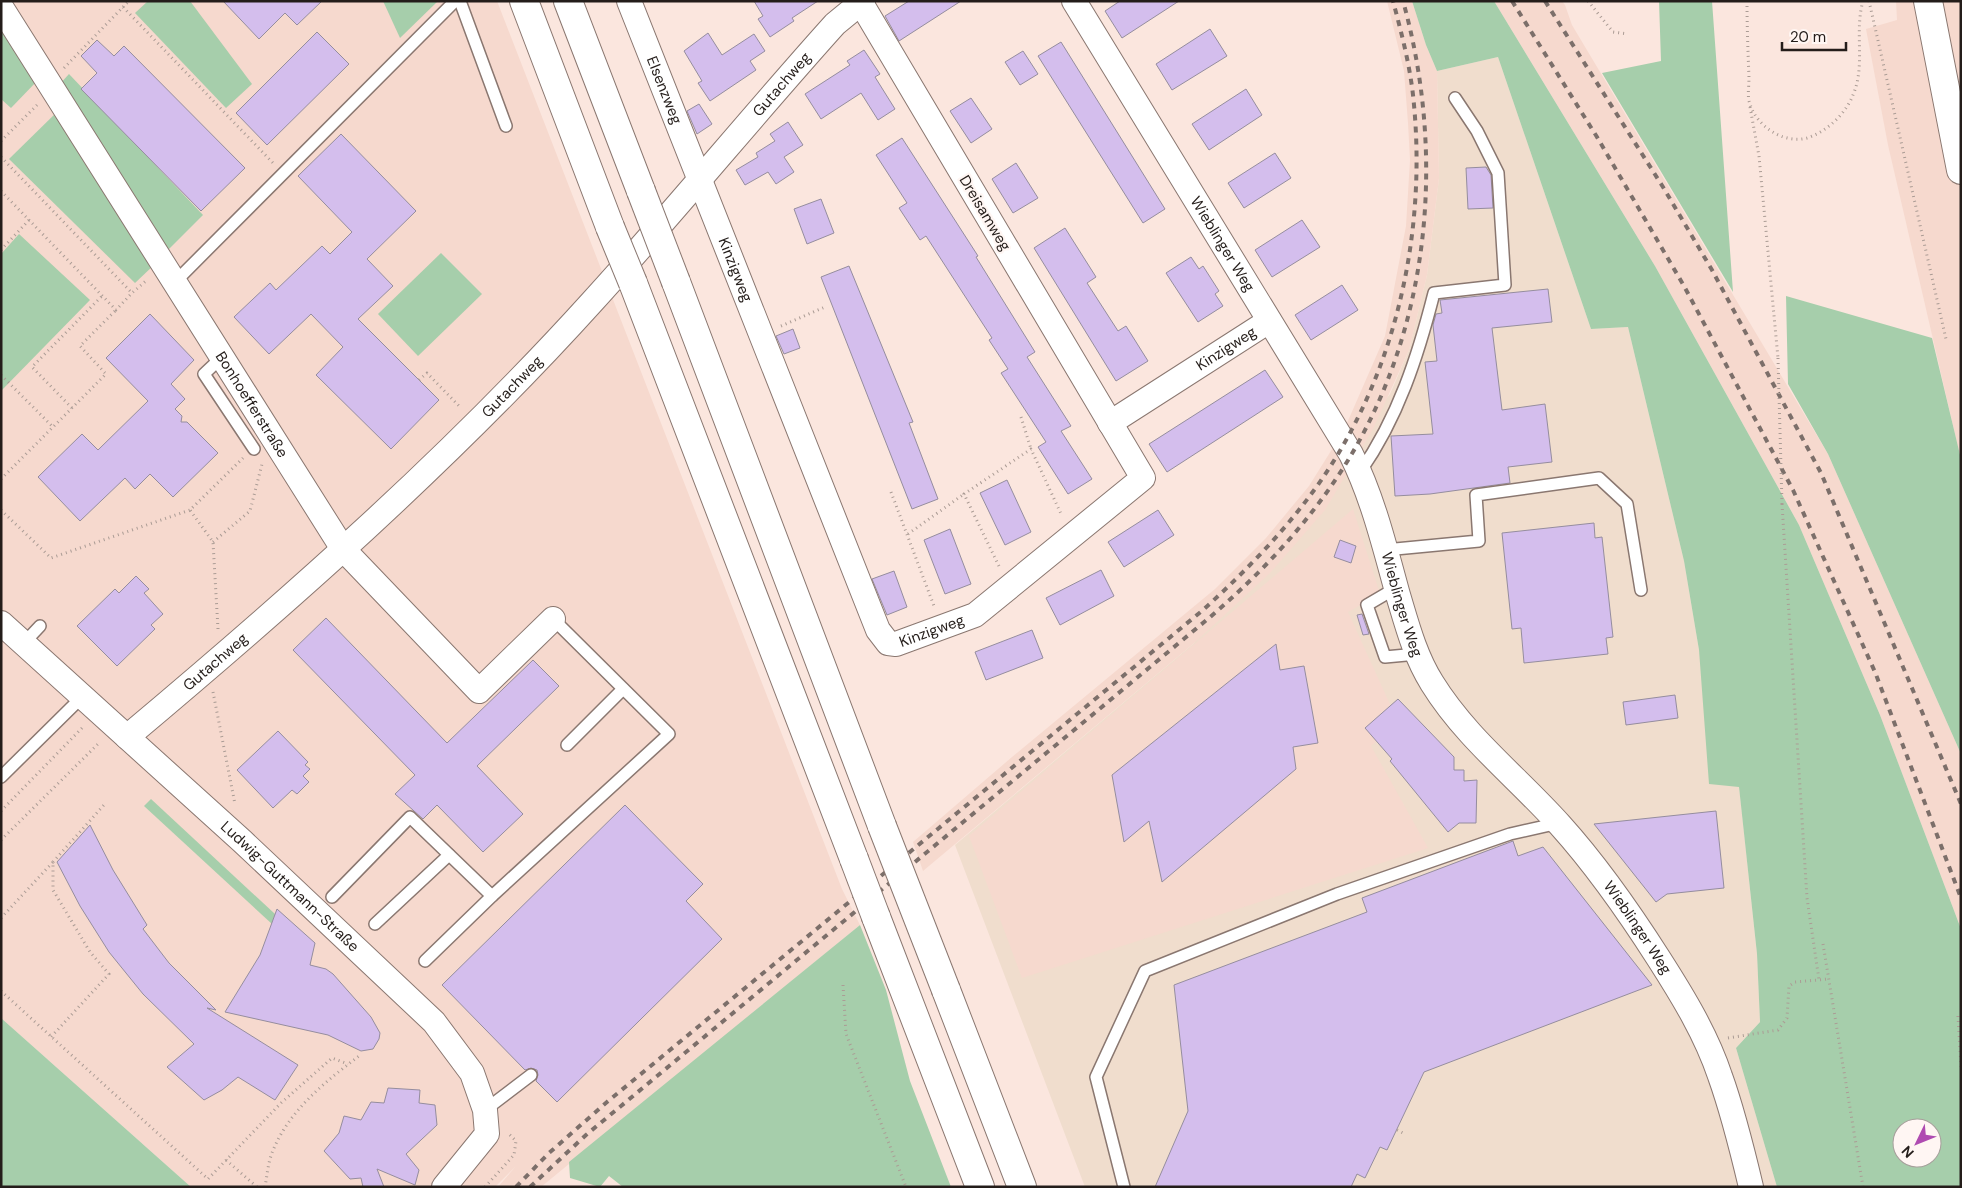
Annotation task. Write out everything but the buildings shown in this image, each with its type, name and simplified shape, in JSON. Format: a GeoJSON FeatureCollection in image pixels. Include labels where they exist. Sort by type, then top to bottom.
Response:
{"type":"FeatureCollection","features":[{"type":"Feature","properties":{"kind":"main road"},"geometry":{"type":"LineString","coordinates":[[524,1],[980,1187]]}},
{"type":"Feature","properties":{"kind":"main road"},"geometry":{"type":"LineString","coordinates":[[568,1],[882,826],[1022,1187]]}},
{"type":"Feature","properties":{"kind":"main road"},"geometry":{"type":"LineString","coordinates":[[1928,1],[1961,170]]}},
{"type":"Feature","properties":{"kind":"street","name":"Elsenzweg"},"geometry":{"type":"LineString","coordinates":[[629,1],[700,180]]}},
{"type":"Feature","properties":{"kind":"street","name":"Wieblinger Weg"},"geometry":{"type":"LineString","coordinates":[[1074,1],[1351,454],[1360,472],[1417,654],[1431,682],[1459,722],[1559,823],[1584,854],[1629,914],[1676,986],[1720,1074],[1738,1132],[1750,1187]]}},
{"type":"Feature","properties":{"kind":"street","name":"Gutachweg"},"geometry":{"type":"LineString","coordinates":[[122,732],[214,665],[343,549],[476,422],[592,303],[822,39],[862,2]]}},
{"type":"Feature","properties":{"kind":"street","name":"Dreisamweg"},"geometry":{"type":"LineString","coordinates":[[862,2],[1110,423]]}},
{"type":"Feature","properties":{"kind":"street","name":"Bonhoefferstraße"},"geometry":{"type":"LineString","coordinates":[[1,7],[222,356],[262,441],[343,549],[478,691],[553,619]]}},
{"type":"Feature","properties":{"kind":"street","name":"Kinzigweg"},"geometry":{"type":"LineString","coordinates":[[700,180],[882,638],[888,643],[896,644],[975,615],[1143,478],[1110,423],[1269,321]]}},
{"type":"Feature","properties":{"kind":"street","name":"Ludwig-Guttmann-Straße"},"geometry":{"type":"LineString","coordinates":[[1,623],[32,635],[91,703],[242,841],[434,1022],[472,1073],[485,1110],[487,1134],[444,1187]]}},
{"type":"Feature","properties":{"kind":"lane"},"geometry":{"type":"LineString","coordinates":[[169,273],[284,174],[455,1]]}},
{"type":"Feature","properties":{"kind":"lane"},"geometry":{"type":"LineString","coordinates":[[460,1],[506,126]]}},
{"type":"Feature","properties":{"kind":"lane"},"geometry":{"type":"LineString","coordinates":[[1360,472],[1380,440],[1395,410],[1420,347],[1434,293],[1505,285],[1498,173],[1477,132],[1455,98]]}},
{"type":"Feature","properties":{"kind":"lane"},"geometry":{"type":"LineString","coordinates":[[1385,550],[1479,541],[1476,495],[1599,478],[1627,504],[1641,590]]}},
{"type":"Feature","properties":{"kind":"lane"},"geometry":{"type":"LineString","coordinates":[[1396,588],[1367,605],[1385,658],[1417,654]]}},
{"type":"Feature","properties":{"kind":"lane"},"geometry":{"type":"LineString","coordinates":[[425,961],[492,896],[669,734],[553,619]]}},
{"type":"Feature","properties":{"kind":"lane"},"geometry":{"type":"LineString","coordinates":[[567,745],[623,689]]}},
{"type":"Feature","properties":{"kind":"lane"},"geometry":{"type":"LineString","coordinates":[[1,777],[91,703]]}},
{"type":"Feature","properties":{"kind":"lane"},"geometry":{"type":"LineString","coordinates":[[332,897],[410,817],[492,896]]}},
{"type":"Feature","properties":{"kind":"lane"},"geometry":{"type":"LineString","coordinates":[[1124,1187],[1096,1077],[1145,971],[1337,894],[1510,834],[1559,823]]}},
{"type":"Feature","properties":{"kind":"lane"},"geometry":{"type":"LineString","coordinates":[[375,924],[449,855]]}},
{"type":"Feature","properties":{"kind":"lane"},"geometry":{"type":"LineString","coordinates":[[485,1110],[530,1075]]}},
{"type":"Feature","properties":{"kind":"path"},"geometry":{"type":"LineString","coordinates":[[3,140],[49,82],[130,1]]}},
{"type":"Feature","properties":{"kind":"path"},"geometry":{"type":"LineString","coordinates":[[1588,1],[1613,32],[1628,34]]}},
{"type":"Feature","properties":{"kind":"path"},"geometry":{"type":"LineString","coordinates":[[1747,1],[1750,104],[1759,156],[1778,358],[1782,504],[1807,898],[1819,980]]}},
{"type":"Feature","properties":{"kind":"path"},"geometry":{"type":"LineString","coordinates":[[1750,104],[1759,121],[1779,136],[1798,140],[1818,134],[1837,119],[1853,96],[1860,67],[1859,16],[1863,1]]}},
{"type":"Feature","properties":{"kind":"path"},"geometry":{"type":"LineString","coordinates":[[1869,1],[1946,339]]}},
{"type":"Feature","properties":{"kind":"path"},"geometry":{"type":"LineString","coordinates":[[124,7],[284,174]]}},
{"type":"Feature","properties":{"kind":"path"},"geometry":{"type":"LineString","coordinates":[[1,134],[3,140]]}},
{"type":"Feature","properties":{"kind":"path"},"geometry":{"type":"LineString","coordinates":[[1,157],[132,293]]}},
{"type":"Feature","properties":{"kind":"path"},"geometry":{"type":"LineString","coordinates":[[1,192],[116,310]]}},
{"type":"Feature","properties":{"kind":"path"},"geometry":{"type":"LineString","coordinates":[[1,250],[30,220]]}},
{"type":"Feature","properties":{"kind":"path"},"geometry":{"type":"LineString","coordinates":[[1,479],[106,374],[80,346],[132,293],[169,273]]}},
{"type":"Feature","properties":{"kind":"path"},"geometry":{"type":"LineString","coordinates":[[72,408],[32,367],[102,296]]}},
{"type":"Feature","properties":{"kind":"path"},"geometry":{"type":"LineString","coordinates":[[762,334],[825,307]]}},
{"type":"Feature","properties":{"kind":"path"},"geometry":{"type":"LineString","coordinates":[[420,380],[427,373],[476,422]]}},
{"type":"Feature","properties":{"kind":"path"},"geometry":{"type":"LineString","coordinates":[[1,375],[53,428]]}},
{"type":"Feature","properties":{"kind":"path"},"geometry":{"type":"LineString","coordinates":[[1021,417],[1031,449],[1071,537]]}},
{"type":"Feature","properties":{"kind":"path"},"geometry":{"type":"LineString","coordinates":[[1,510],[51,558],[190,510],[262,441]]}},
{"type":"Feature","properties":{"kind":"path"},"geometry":{"type":"LineString","coordinates":[[213,542],[250,511],[262,441]]}},
{"type":"Feature","properties":{"kind":"path"},"geometry":{"type":"LineString","coordinates":[[908,534],[1031,449]]}},
{"type":"Feature","properties":{"kind":"path"},"geometry":{"type":"LineString","coordinates":[[891,492],[942,628]]}},
{"type":"Feature","properties":{"kind":"path"},"geometry":{"type":"LineString","coordinates":[[964,494],[1010,587]]}},
{"type":"Feature","properties":{"kind":"path"},"geometry":{"type":"LineString","coordinates":[[190,510],[213,542],[214,665],[242,841]]}},
{"type":"Feature","properties":{"kind":"path"},"geometry":{"type":"LineString","coordinates":[[1,811],[91,703]]}},
{"type":"Feature","properties":{"kind":"path"},"geometry":{"type":"LineString","coordinates":[[1,840],[122,732]]}},
{"type":"Feature","properties":{"kind":"path"},"geometry":{"type":"LineString","coordinates":[[1,918],[104,805]]}},
{"type":"Feature","properties":{"kind":"path"},"geometry":{"type":"LineString","coordinates":[[51,1037],[108,974],[90,952],[53,890],[53,862]]}},
{"type":"Feature","properties":{"kind":"path"},"geometry":{"type":"LineString","coordinates":[[1823,944],[1863,1187]]}},
{"type":"Feature","properties":{"kind":"path"},"geometry":{"type":"LineString","coordinates":[[1725,1039],[1778,1030],[1787,1018],[1789,986],[1795,982],[1829,979]]}},
{"type":"Feature","properties":{"kind":"path"},"geometry":{"type":"LineString","coordinates":[[843,985],[846,1034],[906,1187]]}},
{"type":"Feature","properties":{"kind":"path"},"geometry":{"type":"LineString","coordinates":[[1,991],[208,1179],[281,1103],[332,1058],[348,1064]]}},
{"type":"Feature","properties":{"kind":"path"},"geometry":{"type":"LineString","coordinates":[[1958,1016],[1961,1067]]}},
{"type":"Feature","properties":{"kind":"path"},"geometry":{"type":"LineString","coordinates":[[265,1187],[272,1154],[284,1129],[302,1106],[359,1056]]}},
{"type":"Feature","properties":{"kind":"path"},"geometry":{"type":"LineString","coordinates":[[1397,1130],[1405,1134]]}},
{"type":"Feature","properties":{"kind":"path"},"geometry":{"type":"LineString","coordinates":[[226,1160],[258,1187]]}},
{"type":"Feature","properties":{"kind":"shaded area"},"geometry":{"type":"Polygon","coordinates":[[[1,1],[497,1],[842,889],[860,925],[541,1187],[498,1187],[516,1166],[495,1187],[191,1187],[1,1018],[1,1]]]}},
{"type":"Feature","properties":{"kind":"shaded area"},"geometry":{"type":"Polygon","coordinates":[[[1387,1],[1412,1],[1426,45],[1437,71],[1439,178],[1427,275],[1409,350],[1373,429],[1325,510],[1270,573],[1193,644],[923,871],[913,842],[1012,757],[1215,589],[1266,538],[1309,486],[1344,430],[1385,336],[1406,226],[1410,160],[1404,71],[1387,1]]]}},
{"type":"Feature","properties":{"kind":"shaded area"},"geometry":{"type":"Polygon","coordinates":[[[1494,1],[1562,1],[1565,5],[1572,25],[1828,454],[1961,754],[1961,929],[1880,715],[1799,525],[1655,266],[1494,1]]]}},
{"type":"Feature","properties":{"kind":"shaded area"},"geometry":{"type":"Polygon","coordinates":[[[1896,1],[1961,1],[1961,460],[1888,145],[1866,29],[1897,20],[1896,1]]]}},
{"type":"Feature","properties":{"kind":"shaded area"},"geometry":{"type":"Polygon","coordinates":[[[1498,57],[1591,329],[1628,327],[1684,561],[1699,650],[1739,786],[1757,954],[1760,1022],[1736,1048],[1777,1187],[1085,1187],[955,845],[1193,644],[1390,394],[1409,350],[1427,275],[1439,178],[1437,71],[1498,57]]]}},
{"type":"Feature","properties":{"kind":"shaded area"},"geometry":{"type":"Polygon","coordinates":[[[1353,509],[1380,594],[1348,612],[1398,722],[1371,746],[1428,848],[1022,978],[969,836],[1353,509]]]}},
{"type":"Feature","properties":{"kind":"green space"},"geometry":{"type":"Polygon","coordinates":[[[148,1],[190,1],[252,84],[226,108],[135,13],[148,1]]]}},
{"type":"Feature","properties":{"kind":"green space"},"geometry":{"type":"Polygon","coordinates":[[[383,1],[438,1],[400,38],[383,1]]]}},
{"type":"Feature","properties":{"kind":"green space"},"geometry":{"type":"Polygon","coordinates":[[[1412,1],[1494,1],[1655,266],[1799,525],[1880,715],[1961,929],[1961,1187],[1777,1187],[1736,1048],[1760,1022],[1757,954],[1739,787],[1709,784],[1699,650],[1684,561],[1628,327],[1591,329],[1498,57],[1437,71],[1426,45],[1412,1]]]}},
{"type":"Feature","properties":{"kind":"green space"},"geometry":{"type":"Polygon","coordinates":[[[1659,1],[1712,1],[1733,292],[1602,73],[1661,61],[1659,1]]]}},
{"type":"Feature","properties":{"kind":"green space"},"geometry":{"type":"Polygon","coordinates":[[[1,21],[38,80],[11,108],[1,99],[1,21]]]}},
{"type":"Feature","properties":{"kind":"green space"},"geometry":{"type":"Polygon","coordinates":[[[69,74],[203,215],[166,252],[59,85],[69,74]]]}},
{"type":"Feature","properties":{"kind":"green space"},"geometry":{"type":"Polygon","coordinates":[[[59,110],[155,264],[135,283],[9,159],[59,110]]]}},
{"type":"Feature","properties":{"kind":"green space"},"geometry":{"type":"Polygon","coordinates":[[[19,234],[90,300],[1,391],[1,254],[19,234]]]}},
{"type":"Feature","properties":{"kind":"green space"},"geometry":{"type":"Polygon","coordinates":[[[441,253],[482,294],[418,356],[378,314],[441,253]]]}},
{"type":"Feature","properties":{"kind":"green space"},"geometry":{"type":"Polygon","coordinates":[[[1786,296],[1932,338],[1961,459],[1961,754],[1828,454],[1788,384],[1786,296]]]}},
{"type":"Feature","properties":{"kind":"green space"},"geometry":{"type":"Polygon","coordinates":[[[151,799],[275,914],[272,924],[144,806],[151,799]]]}},
{"type":"Feature","properties":{"kind":"green space"},"geometry":{"type":"Polygon","coordinates":[[[860,925],[886,990],[910,1081],[951,1187],[623,1187],[609,1176],[600,1187],[570,1178],[569,1162],[860,925]]]}},
{"type":"Feature","properties":{"kind":"green space"},"geometry":{"type":"Polygon","coordinates":[[[1,1018],[191,1187],[1,1187],[1,1018]]]}},
{"type":"Feature","properties":{"kind":"railway"},"geometry":{"type":"LineString","coordinates":[[516,1187],[549,1153],[607,1102],[1203,610],[1266,548],[1309,497],[1348,437],[1369,393],[1387,347],[1400,300],[1410,252],[1417,154],[1414,105],[1403,39],[1393,1]]}},
{"type":"Feature","properties":{"kind":"railway"},"geometry":{"type":"LineString","coordinates":[[530,1187],[586,1135],[1209,618],[1262,569],[1294,534],[1324,496],[1338,476],[1369,422],[1393,365],[1411,306],[1421,246],[1426,184],[1424,122],[1417,61],[1403,1]]}},
{"type":"Feature","properties":{"kind":"railway"},"geometry":{"type":"LineString","coordinates":[[1512,1],[1597,137],[1684,286],[1793,490],[1875,672],[1961,898]]}},
{"type":"Feature","properties":{"kind":"railway"},"geometry":{"type":"LineString","coordinates":[[1545,1],[1663,187],[1712,270],[1821,473],[1961,804]]}}]}
